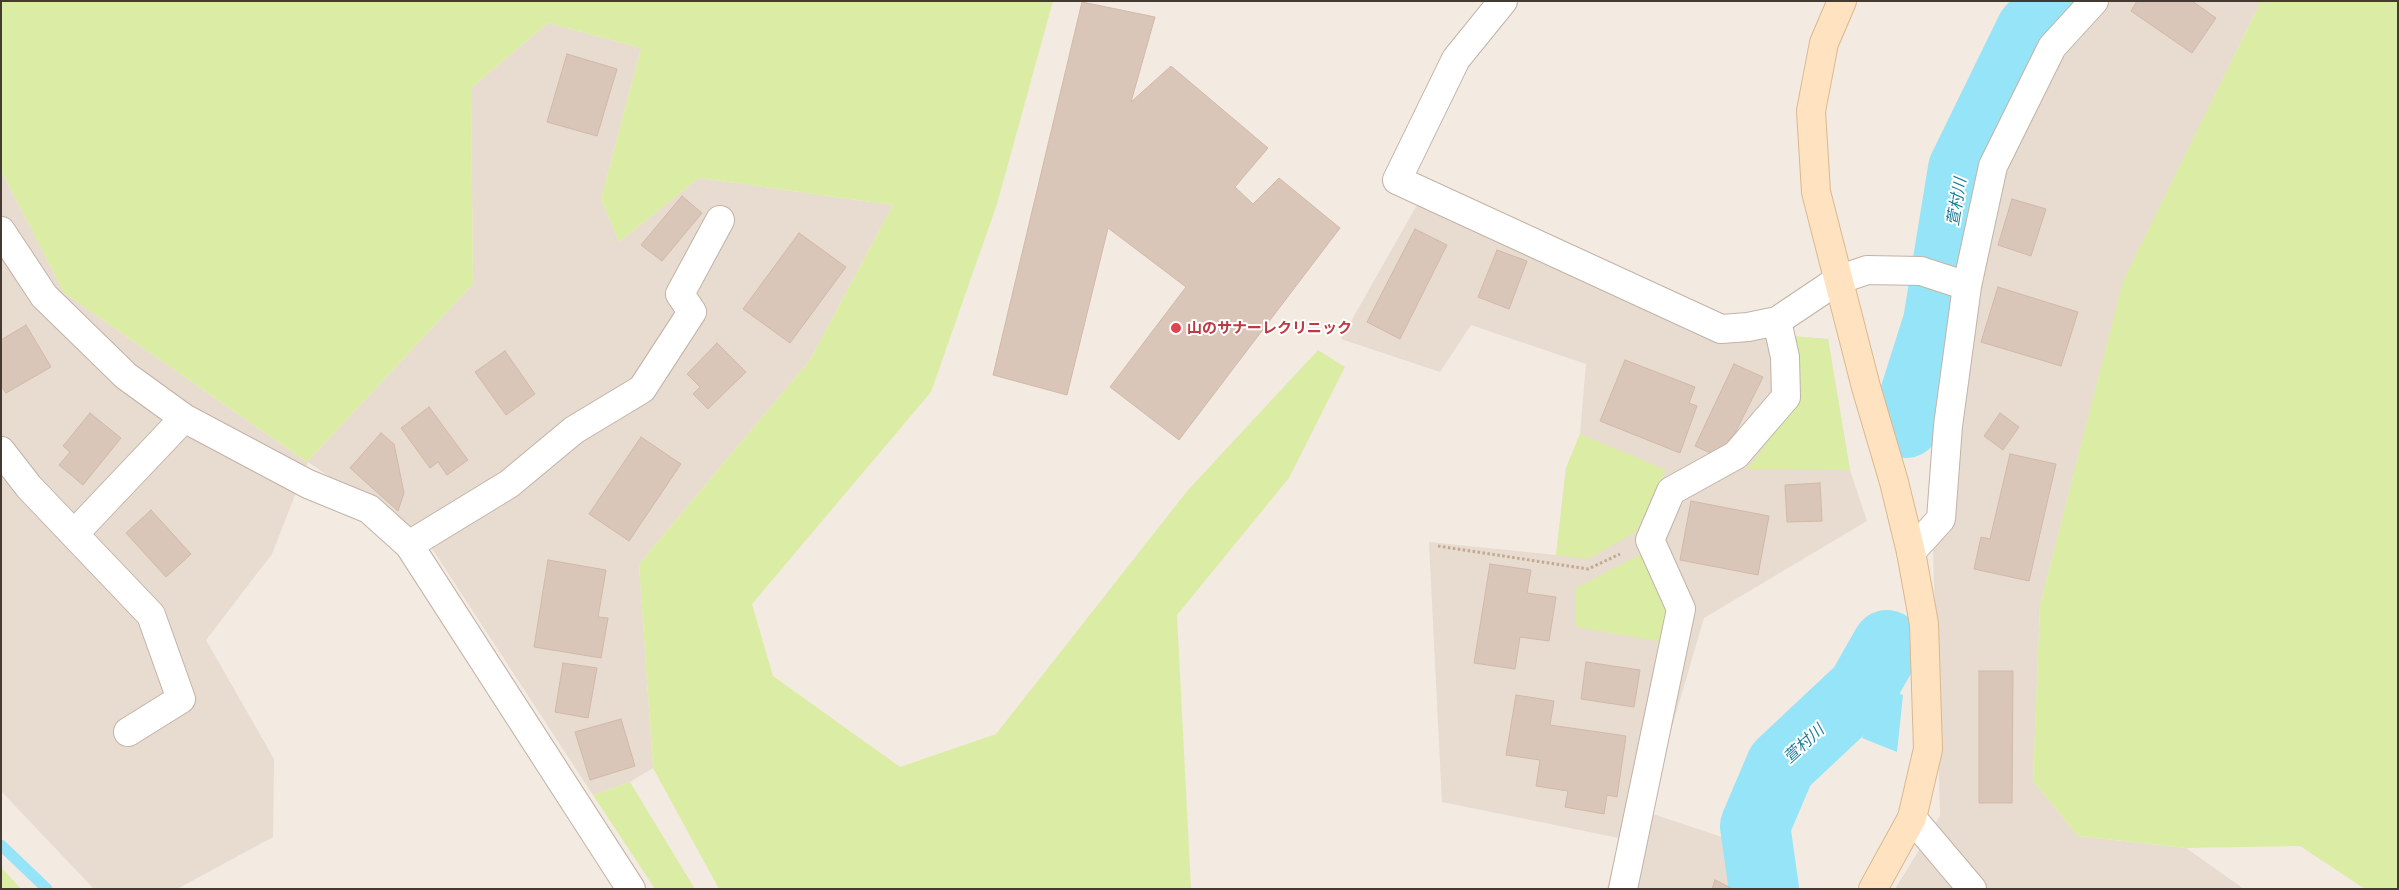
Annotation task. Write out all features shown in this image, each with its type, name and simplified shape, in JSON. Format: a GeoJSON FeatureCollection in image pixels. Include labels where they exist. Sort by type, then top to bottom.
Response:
{"type":"FeatureCollection","features":[{"type":"Feature","properties":{"kind":"street"},"geometry":{"type":"LineString","coordinates":[[1503,1],[1456,59],[1396,180],[1722,329],[1748,327],[1777,321],[1838,280],[1867,270],[1922,271],[1967,286]]}},
{"type":"Feature","properties":{"kind":"street"},"geometry":{"type":"LineString","coordinates":[[1842,1],[1824,43],[1811,111],[1816,192],[1866,387],[1894,482],[1911,552],[1924,624],[1928,749],[1912,818],[1873,889]]}},
{"type":"Feature","properties":{"kind":"street"},"geometry":{"type":"LineString","coordinates":[[1911,552],[1940,519],[1948,426],[1967,286],[1993,166],[2052,47],[2094,1]]}},
{"type":"Feature","properties":{"kind":"street"},"geometry":{"type":"LineString","coordinates":[[409,545],[510,484],[574,430],[642,389],[692,312],[680,294],[720,220]]}},
{"type":"Feature","properties":{"kind":"street"},"geometry":{"type":"LineString","coordinates":[[1,231],[44,296],[126,376],[184,418],[308,484],[369,509],[409,545],[631,889]]}},
{"type":"Feature","properties":{"kind":"street"},"geometry":{"type":"LineString","coordinates":[[1622,889],[1681,609],[1650,540],[1671,491],[1736,455],[1786,397],[1785,357],[1777,321]]}},
{"type":"Feature","properties":{"kind":"street"},"geometry":{"type":"LineString","coordinates":[[74,534],[184,418]]}},
{"type":"Feature","properties":{"kind":"street"},"geometry":{"type":"LineString","coordinates":[[1,451],[29,487],[151,615],[181,699],[128,732]]}},
{"type":"Feature","properties":{"kind":"street"},"geometry":{"type":"LineString","coordinates":[[1912,818],[1972,889]]}},
{"type":"Feature","properties":{"kind":"path"},"geometry":{"type":"LineString","coordinates":[[1438,546],[1588,569],[1650,540]]}},
{"type":"Feature","properties":{"kind":"shaded area"},"geometry":{"type":"Polygon","coordinates":[[[2077,1],[2261,1],[2123,282],[2040,605],[2033,781],[2078,836],[2186,848],[2244,889],[1895,889],[1940,816],[1931,467],[1977,168],[2037,47],[2077,1]]]}},
{"type":"Feature","properties":{"kind":"shaded area"},"geometry":{"type":"Polygon","coordinates":[[[548,23],[641,48],[601,199],[619,242],[699,178],[893,205],[810,360],[639,564],[653,768],[630,782],[593,795],[429,544],[308,462],[272,554],[206,640],[274,759],[273,837],[177,889],[94,889],[1,791],[1,170],[64,293],[307,462],[473,284],[471,88],[548,23]]]}},
{"type":"Feature","properties":{"kind":"shaded area"},"geometry":{"type":"Polygon","coordinates":[[[1430,182],[1722,319],[1768,308],[1791,336],[1828,339],[1850,470],[1867,521],[1704,618],[1647,812],[1740,843],[1752,889],[1607,889],[1619,838],[1442,802],[1429,542],[1556,555],[1566,468],[1580,434],[1586,364],[1471,325],[1440,372],[1341,339],[1430,182]]]}},
{"type":"Feature","properties":{"kind":"green space"},"geometry":{"type":"Polygon","coordinates":[[[1,1],[1053,1],[997,204],[931,392],[752,604],[773,676],[900,767],[996,734],[1188,490],[1318,350],[1345,367],[1289,478],[1177,615],[1191,889],[719,889],[653,768],[639,564],[810,360],[893,205],[699,178],[619,242],[601,199],[641,48],[548,23],[471,88],[473,284],[307,462],[64,293],[1,170],[1,1]]]}},
{"type":"Feature","properties":{"kind":"green space"},"geometry":{"type":"Polygon","coordinates":[[[2261,1],[2398,1],[2398,889],[2365,889],[2300,846],[2186,848],[2078,836],[2033,781],[2040,605],[2123,281],[2261,1]]]}},
{"type":"Feature","properties":{"kind":"green space"},"geometry":{"type":"Polygon","coordinates":[[[1791,336],[1828,339],[1850,470],[1748,469],[1796,401],[1791,336]]]}},
{"type":"Feature","properties":{"kind":"green space"},"geometry":{"type":"Polygon","coordinates":[[[1580,434],[1666,470],[1636,532],[1588,559],[1556,555],[1566,468],[1580,434]]]}},
{"type":"Feature","properties":{"kind":"green space"},"geometry":{"type":"Polygon","coordinates":[[[1643,553],[1668,603],[1663,642],[1576,627],[1576,588],[1643,553]]]}},
{"type":"Feature","properties":{"kind":"green space"},"geometry":{"type":"Polygon","coordinates":[[[630,782],[695,889],[655,889],[593,795],[630,782]]]}},
{"type":"Feature","properties":{"kind":"green space"},"geometry":{"type":"Polygon","coordinates":[[[1,867],[21,889],[1,889],[1,867]]]}},
{"type":"Feature","properties":{"kind":"water"},"geometry":{"type":"Polygon","coordinates":[[[1890,691],[1903,695],[1897,752],[1862,738],[1890,691]]]}},
{"type":"Feature","properties":{"kind":"building"},"geometry":{"type":"Polygon","coordinates":[[[2137,1],[2192,1],[2216,18],[2192,53],[2131,11],[2137,1]]]}},
{"type":"Feature","properties":{"kind":"building"},"geometry":{"type":"Polygon","coordinates":[[[1082,2],[1155,17],[1131,102],[1171,66],[1268,148],[1235,187],[1253,204],[1279,178],[1340,228],[1179,440],[1110,387],[1186,287],[1108,228],[1067,395],[993,375],[1082,2]]]}},
{"type":"Feature","properties":{"kind":"building"},"geometry":{"type":"Polygon","coordinates":[[[567,54],[617,69],[597,136],[547,122],[567,54]]]}},
{"type":"Feature","properties":{"kind":"building"},"geometry":{"type":"Polygon","coordinates":[[[682,196],[702,213],[662,261],[641,245],[682,196]]]}},
{"type":"Feature","properties":{"kind":"building"},"geometry":{"type":"Polygon","coordinates":[[[2012,199],[2046,209],[2031,256],[1998,245],[2012,199]]]}},
{"type":"Feature","properties":{"kind":"building"},"geometry":{"type":"Polygon","coordinates":[[[1415,229],[1447,245],[1400,339],[1367,322],[1415,229]]]}},
{"type":"Feature","properties":{"kind":"building"},"geometry":{"type":"Polygon","coordinates":[[[799,233],[846,267],[790,343],[743,309],[799,233]]]}},
{"type":"Feature","properties":{"kind":"building"},"geometry":{"type":"Polygon","coordinates":[[[1497,250],[1527,261],[1509,309],[1478,297],[1497,250]]]}},
{"type":"Feature","properties":{"kind":"building"},"geometry":{"type":"Polygon","coordinates":[[[1998,287],[2078,312],[2061,366],[1981,342],[1998,287]]]}},
{"type":"Feature","properties":{"kind":"building"},"geometry":{"type":"Polygon","coordinates":[[[26,325],[51,367],[6,393],[1,386],[1,340],[26,325]]]}},
{"type":"Feature","properties":{"kind":"building"},"geometry":{"type":"Polygon","coordinates":[[[717,343],[746,372],[708,409],[693,394],[700,387],[687,374],[717,343]]]}},
{"type":"Feature","properties":{"kind":"building"},"geometry":{"type":"Polygon","coordinates":[[[505,351],[535,394],[506,415],[475,372],[505,351]]]}},
{"type":"Feature","properties":{"kind":"building"},"geometry":{"type":"Polygon","coordinates":[[[1625,360],[1695,387],[1689,403],[1697,406],[1680,453],[1600,421],[1625,360]]]}},
{"type":"Feature","properties":{"kind":"building"},"geometry":{"type":"Polygon","coordinates":[[[1734,364],[1763,377],[1735,433],[1717,456],[1695,446],[1734,364]]]}},
{"type":"Feature","properties":{"kind":"building"},"geometry":{"type":"Polygon","coordinates":[[[429,407],[468,460],[447,475],[438,462],[430,468],[401,428],[429,407]]]}},
{"type":"Feature","properties":{"kind":"building"},"geometry":{"type":"Polygon","coordinates":[[[90,413],[121,438],[83,485],[59,465],[70,452],[63,446],[90,413]]]}},
{"type":"Feature","properties":{"kind":"building"},"geometry":{"type":"Polygon","coordinates":[[[2000,413],[2019,427],[2003,450],[1984,436],[2000,413]]]}},
{"type":"Feature","properties":{"kind":"building"},"geometry":{"type":"Polygon","coordinates":[[[381,433],[394,444],[404,493],[398,511],[350,468],[381,433]]]}},
{"type":"Feature","properties":{"kind":"building"},"geometry":{"type":"Polygon","coordinates":[[[641,437],[681,464],[629,541],[589,514],[641,437]]]}},
{"type":"Feature","properties":{"kind":"building"},"geometry":{"type":"Polygon","coordinates":[[[2010,454],[2056,464],[2029,581],[1974,569],[1981,537],[1990,539],[2010,454]]]}},
{"type":"Feature","properties":{"kind":"building"},"geometry":{"type":"Polygon","coordinates":[[[1820,483],[1822,521],[1787,522],[1785,485],[1820,483]]]}},
{"type":"Feature","properties":{"kind":"building"},"geometry":{"type":"Polygon","coordinates":[[[1691,501],[1769,516],[1758,575],[1680,560],[1691,501]]]}},
{"type":"Feature","properties":{"kind":"building"},"geometry":{"type":"Polygon","coordinates":[[[151,510],[191,554],[166,577],[126,533],[151,510]]]}},
{"type":"Feature","properties":{"kind":"building"},"geometry":{"type":"Polygon","coordinates":[[[548,560],[606,570],[598,617],[608,618],[601,658],[534,647],[548,560]]]}},
{"type":"Feature","properties":{"kind":"building"},"geometry":{"type":"Polygon","coordinates":[[[1490,564],[1531,570],[1527,593],[1556,597],[1549,641],[1520,637],[1515,669],[1474,663],[1490,564]]]}},
{"type":"Feature","properties":{"kind":"building"},"geometry":{"type":"Polygon","coordinates":[[[1586,662],[1640,670],[1634,707],[1581,699],[1586,662]]]}},
{"type":"Feature","properties":{"kind":"building"},"geometry":{"type":"Polygon","coordinates":[[[563,663],[597,668],[588,718],[555,712],[563,663]]]}},
{"type":"Feature","properties":{"kind":"building"},"geometry":{"type":"Polygon","coordinates":[[[1979,671],[2013,671],[2012,803],[1979,803],[1979,671]]]}},
{"type":"Feature","properties":{"kind":"building"},"geometry":{"type":"Polygon","coordinates":[[[1516,695],[1554,701],[1550,725],[1626,736],[1617,797],[1607,795],[1604,814],[1565,807],[1568,791],[1536,786],[1540,760],[1506,755],[1516,695]]]}},
{"type":"Feature","properties":{"kind":"building"},"geometry":{"type":"Polygon","coordinates":[[[621,719],[635,766],[590,780],[575,732],[621,719]]]}},
{"type":"Feature","properties":{"kind":"building"},"geometry":{"type":"Polygon","coordinates":[[[1715,880],[1733,889],[1712,889],[1715,880]]]}},
{"type":"Feature","properties":{"kind":"waterway","name":"萱村川"},"geometry":{"type":"LineString","coordinates":[[1906,423],[1938,322],[1963,169],[2031,30],[2057,1]]}},
{"type":"Feature","properties":{"kind":"waterway","name":"萱村川"},"geometry":{"type":"LineString","coordinates":[[1764,889],[1755,826],[1781,765],[1862,689],[1887,645]]}},
{"type":"Feature","properties":{"kind":"waterway"},"geometry":{"type":"LineString","coordinates":[[1,845],[47,889]]}},
{"type":"Feature","properties":{"kind":"place","name":"山のサナーレクリニック"},"geometry":{"type":"Point","coordinates":[1176,328]}}]}
